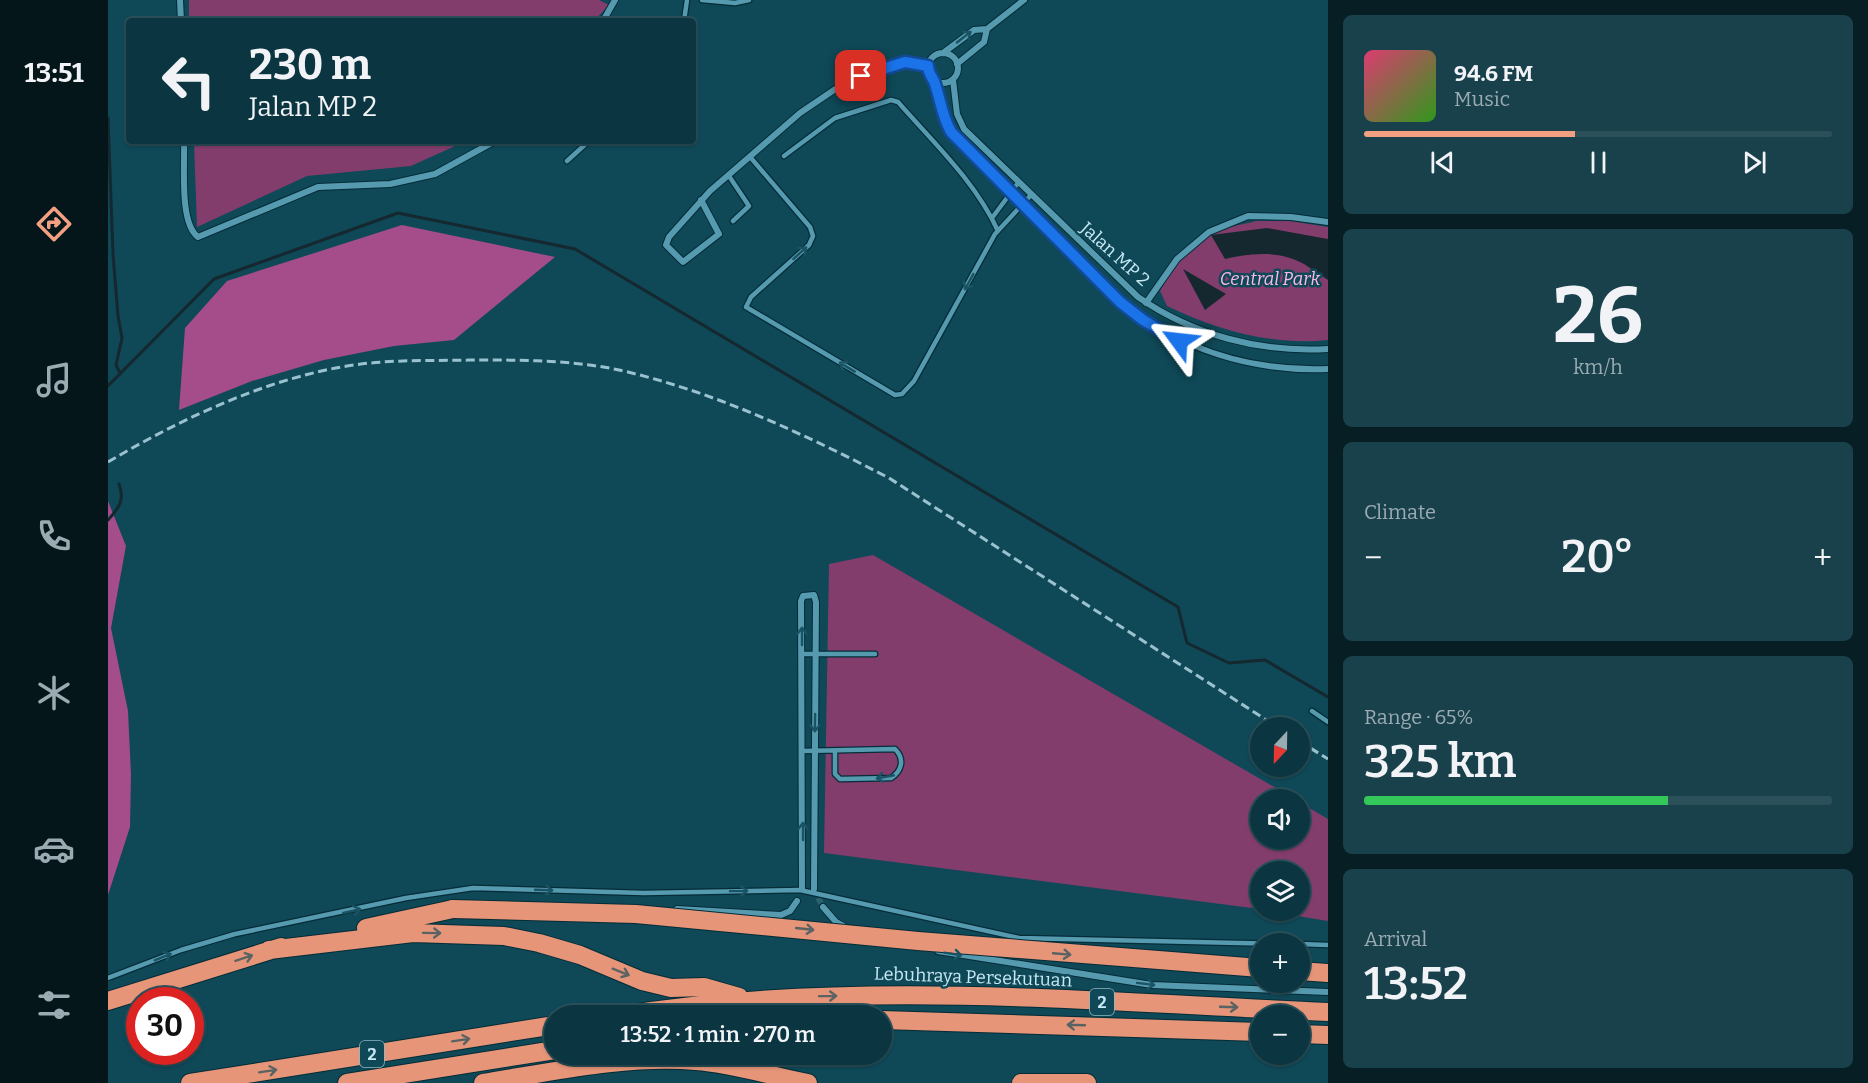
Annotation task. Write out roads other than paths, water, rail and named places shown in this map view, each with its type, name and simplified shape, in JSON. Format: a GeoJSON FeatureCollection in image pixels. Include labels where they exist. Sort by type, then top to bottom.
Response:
{"type":"FeatureCollection","features":[{"type":"Feature","properties":{"kind":"highway"},"geometry":{"type":"LineString","coordinates":[[108,1001],[269,950],[453,909],[636,914],[951,944],[1250,967]]}},
{"type":"Feature","properties":{"kind":"highway"},"geometry":{"type":"LineString","coordinates":[[269,950],[413,933],[504,936],[580,955],[642,981],[672,988],[704,987],[748,999]]}},
{"type":"Feature","properties":{"kind":"highway"},"geometry":{"type":"LineString","coordinates":[[1310,972],[1328,973]]}},
{"type":"Feature","properties":{"kind":"highway","name":"Lebuhraya Persekutuan"},"geometry":{"type":"LineString","coordinates":[[702,1005],[748,999],[876,995],[1328,1011]]}},
{"type":"Feature","properties":{"kind":"highway","name":"2"},"geometry":{"type":"LineString","coordinates":[[892,1020],[1250,1032]]}},
{"type":"Feature","properties":{"kind":"highway","name":"2"},"geometry":{"type":"LineString","coordinates":[[190,1083],[544,1027]]}},
{"type":"Feature","properties":{"kind":"highway"},"geometry":{"type":"LineString","coordinates":[[1310,1034],[1328,1035]]}},
{"type":"Feature","properties":{"kind":"highway","name":"2"},"geometry":{"type":"LineString","coordinates":[[347,1083],[544,1052]]}},
{"type":"Feature","properties":{"kind":"highway"},"geometry":{"type":"LineString","coordinates":[[483,1083],[607,1063],[694,1061],[737,1066],[808,1083]]}},
{"type":"Feature","properties":{"kind":"highway"},"geometry":{"type":"LineString","coordinates":[[1021,1083],[1087,1083]]}},
{"type":"Feature","properties":{"kind":"street"},"geometry":{"type":"LineString","coordinates":[[180,0],[181,18]]}},
{"type":"Feature","properties":{"kind":"street"},"geometry":{"type":"LineString","coordinates":[[605,18],[615,0]]}},
{"type":"Feature","properties":{"kind":"street"},"geometry":{"type":"LineString","coordinates":[[944,53],[952,57],[957,64],[957,73],[953,80],[940,83],[935,81],[928,72],[928,66],[934,57],[944,53],[974,30],[987,29],[1024,0]]}},
{"type":"Feature","properties":{"kind":"street"},"geometry":{"type":"LineString","coordinates":[[957,64],[984,42],[987,29]]}},
{"type":"Feature","properties":{"kind":"street"},"geometry":{"type":"LineString","coordinates":[[701,200],[719,234],[683,262],[666,244],[667,240],[701,200],[801,113],[834,90],[861,76],[905,62],[928,66]]}},
{"type":"Feature","properties":{"kind":"street","name":"Jalan MP 2"},"geometry":{"type":"LineString","coordinates":[[953,80],[957,114],[964,129],[1146,303],[1183,324],[1219,336],[1260,346],[1302,350],[1328,349]]}},
{"type":"Feature","properties":{"kind":"street","name":"Jalan MP 2"},"geometry":{"type":"LineString","coordinates":[[935,81],[942,116],[951,132],[1120,302],[1143,320],[1179,341],[1212,354],[1257,365],[1302,370],[1328,369]]}},
{"type":"Feature","properties":{"kind":"street"},"geometry":{"type":"LineString","coordinates":[[184,144],[186,219],[191,232],[202,237],[253,212],[318,186],[390,183],[435,174],[490,144]]}},
{"type":"Feature","properties":{"kind":"street"},"geometry":{"type":"LineString","coordinates":[[1146,303],[1177,259],[1209,232],[1248,216],[1291,217],[1328,222]]}},
{"type":"Feature","properties":{"kind":"street"},"geometry":{"type":"LineString","coordinates":[[802,889],[801,601],[803,596],[810,594],[814,595],[816,602],[814,889]]}},
{"type":"Feature","properties":{"kind":"street"},"geometry":{"type":"LineString","coordinates":[[560,904],[781,915],[790,911],[797,901]]}},
{"type":"Feature","properties":{"kind":"street"},"geometry":{"type":"LineString","coordinates":[[414,918],[428,907],[503,902]]}},
{"type":"Feature","properties":{"kind":"street"},"geometry":{"type":"LineString","coordinates":[[823,907],[836,922],[853,931],[900,945],[1152,985],[1328,992]]}},
{"type":"Feature","properties":{"kind":"lane"},"geometry":{"type":"LineString","coordinates":[[684,18],[687,0]]}},
{"type":"Feature","properties":{"kind":"lane"},"geometry":{"type":"LineString","coordinates":[[702,0],[735,3],[749,0]]}},
{"type":"Feature","properties":{"kind":"lane"},"geometry":{"type":"LineString","coordinates":[[784,156],[835,118],[891,100],[898,102],[962,174],[992,218],[998,231]]}},
{"type":"Feature","properties":{"kind":"lane"},"geometry":{"type":"LineString","coordinates":[[567,161],[586,144]]}},
{"type":"Feature","properties":{"kind":"lane"},"geometry":{"type":"LineString","coordinates":[[751,158],[810,227],[813,236],[809,245],[751,297],[746,307],[895,395],[902,394],[914,381],[998,231],[1031,195]]}},
{"type":"Feature","properties":{"kind":"lane"},"geometry":{"type":"LineString","coordinates":[[729,176],[749,206],[733,221]]}},
{"type":"Feature","properties":{"kind":"lane"},"geometry":{"type":"LineString","coordinates":[[992,218],[1018,183]]}},
{"type":"Feature","properties":{"kind":"lane"},"geometry":{"type":"LineString","coordinates":[[802,654],[875,654]]}},
{"type":"Feature","properties":{"kind":"lane"},"geometry":{"type":"LineString","coordinates":[[1312,711],[1328,722]]}},
{"type":"Feature","properties":{"kind":"lane"},"geometry":{"type":"LineString","coordinates":[[802,751],[895,749],[899,754],[901,768],[891,778],[840,779],[835,774],[835,751]]}},
{"type":"Feature","properties":{"kind":"lane"},"geometry":{"type":"LineString","coordinates":[[108,978],[181,950],[235,934],[406,898],[473,888],[644,893],[801,890],[1019,938],[1250,943]]}},
{"type":"Feature","properties":{"kind":"lane"},"geometry":{"type":"LineString","coordinates":[[1310,944],[1328,945]]}},
{"type":"Feature","properties":{"kind":"water"},"geometry":{"type":"Polygon","coordinates":[[[1267,228],[1328,239],[1328,280],[1304,264],[1285,256],[1255,254],[1225,259],[1211,235],[1267,228]]]}},
{"type":"Feature","properties":{"kind":"water"},"geometry":{"type":"Polygon","coordinates":[[[1183,269],[1226,294],[1205,310],[1183,269]]]}},
{"type":"Feature","properties":{"kind":"waterway"},"geometry":{"type":"LineString","coordinates":[[108,118],[113,254],[122,338],[116,365],[120,373]]}},
{"type":"Feature","properties":{"kind":"waterway"},"geometry":{"type":"LineString","coordinates":[[108,386],[214,279],[398,213],[575,249],[1178,607],[1187,643],[1229,663],[1265,660],[1328,697]]}},
{"type":"Feature","properties":{"kind":"waterway"},"geometry":{"type":"LineString","coordinates":[[108,520],[120,504],[119,484]]}},
{"type":"Feature","properties":{"kind":"tunnel"},"geometry":{"type":"LineString","coordinates":[[814,890],[823,907]]}},
{"type":"Feature","properties":{"kind":"railway"},"geometry":{"type":"LineString","coordinates":[[108,462],[164,431],[223,403],[284,381],[347,366],[395,361],[510,360],[565,362],[619,370],[689,390],[757,415],[889,478],[1262,717]]}},
{"type":"Feature","properties":{"kind":"railway"},"geometry":{"type":"LineString","coordinates":[[1310,748],[1328,759]]}},
{"type":"Feature","properties":{"kind":"park label","name":"Central Park"},"geometry":{"type":"Point","coordinates":[1270,279]}}]}
